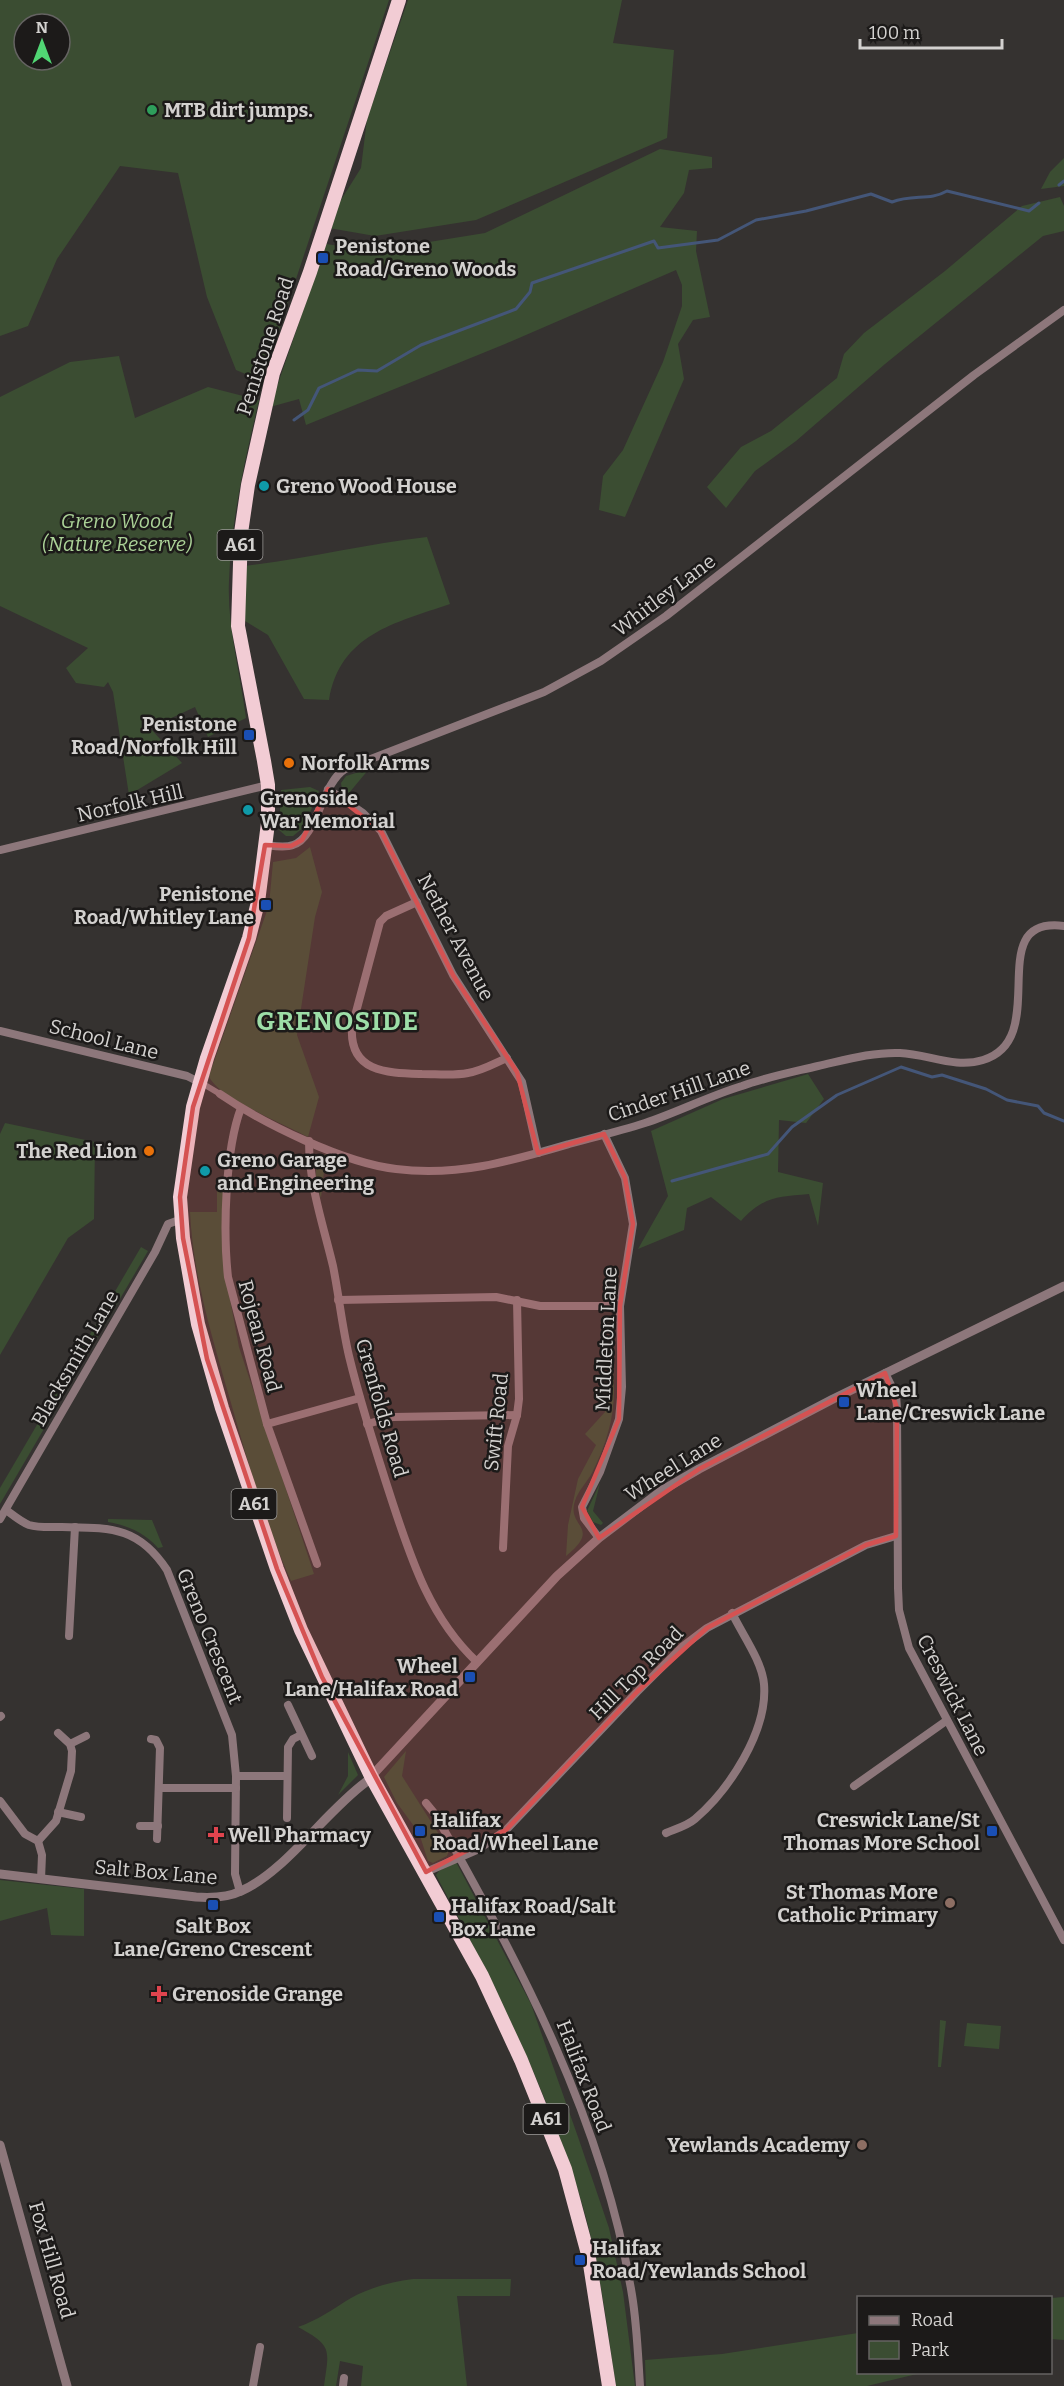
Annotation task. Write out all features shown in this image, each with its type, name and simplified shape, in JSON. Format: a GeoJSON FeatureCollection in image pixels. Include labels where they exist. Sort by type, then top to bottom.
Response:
{"type":"FeatureCollection","features":[{"type":"Feature","properties":{"kind":"highway","name":"Penistone Road"},"geometry":{"type":"LineString","coordinates":[[268,785],[238,626],[241,533],[248,485],[273,373],[310,272],[399,0]]}},
{"type":"Feature","properties":{"kind":"highway","name":"A61"},"geometry":{"type":"LineString","coordinates":[[268,785],[265,845],[258,902],[249,938],[199,1082],[184,1166],[180,1197],[186,1266],[198,1324],[249,1490],[302,1630],[371,1776],[426,1872],[500,2011],[565,2169],[589,2258],[609,2386]]}},
{"type":"Feature","properties":{"kind":"street","name":"Whitley Lane"},"geometry":{"type":"LineString","coordinates":[[265,845],[291,846],[302,840],[328,789],[345,769],[544,692],[601,661],[666,616],[974,375],[1064,310]]}},
{"type":"Feature","properties":{"kind":"street","name":"Norfolk Hill"},"geometry":{"type":"LineString","coordinates":[[0,850],[268,785]]}},
{"type":"Feature","properties":{"kind":"street","name":"Nether Avenue"},"geometry":{"type":"LineString","coordinates":[[328,789],[363,813],[381,831],[453,975],[522,1082],[538,1153]]}},
{"type":"Feature","properties":{"kind":"street"},"geometry":{"type":"LineString","coordinates":[[417,902],[386,916],[380,922],[352,1027],[353,1044],[361,1060],[383,1071],[449,1075],[473,1072],[507,1058]]}},
{"type":"Feature","properties":{"kind":"street","name":"Cinder Hill Lane"},"geometry":{"type":"LineString","coordinates":[[220,1094],[241,1108],[309,1142],[378,1166],[416,1171],[450,1171],[488,1167],[645,1123],[740,1086],[872,1054],[914,1054],[959,1063],[979,1062],[995,1056],[1006,1042],[1016,1017],[1020,993],[1020,951],[1023,943],[1033,929],[1040,926],[1064,926]]}},
{"type":"Feature","properties":{"kind":"street","name":"School Lane"},"geometry":{"type":"LineString","coordinates":[[0,1031],[187,1076],[199,1082]]}},
{"type":"Feature","properties":{"kind":"street"},"geometry":{"type":"LineString","coordinates":[[199,1082],[220,1094]]}},
{"type":"Feature","properties":{"kind":"street","name":"Rojean Road"},"geometry":{"type":"LineString","coordinates":[[241,1108],[235,1130],[230,1169],[225,1258],[231,1299],[267,1424],[317,1564]]}},
{"type":"Feature","properties":{"kind":"street","name":"Middleton Lane"},"geometry":{"type":"LineString","coordinates":[[599,1538],[584,1518],[582,1507],[600,1472],[619,1419],[622,1387],[620,1306],[633,1216],[625,1178],[604,1134]]}},
{"type":"Feature","properties":{"kind":"street","name":"Grenfolds Road"},"geometry":{"type":"LineString","coordinates":[[309,1142],[310,1172],[367,1424],[423,1586],[446,1629],[477,1662]]}},
{"type":"Feature","properties":{"kind":"street","name":"Blacksmith Lane"},"geometry":{"type":"LineString","coordinates":[[0,1519],[155,1252],[168,1224],[182,1218]]}},
{"type":"Feature","properties":{"kind":"street","name":"Wheel Lane"},"geometry":{"type":"LineString","coordinates":[[371,1776],[557,1576],[599,1538],[662,1491],[699,1468],[885,1373],[1064,1286]]}},
{"type":"Feature","properties":{"kind":"street"},"geometry":{"type":"LineString","coordinates":[[339,1299],[484,1296],[517,1300],[540,1306],[620,1306]]}},
{"type":"Feature","properties":{"kind":"street","name":"Swift Road"},"geometry":{"type":"LineString","coordinates":[[503,1548],[508,1446],[518,1415],[517,1300]]}},
{"type":"Feature","properties":{"kind":"street","name":"Creswick Lane"},"geometry":{"type":"LineString","coordinates":[[885,1373],[892,1384],[897,1408],[896,1536],[899,1610],[903,1630],[919,1671],[1064,1940]]}},
{"type":"Feature","properties":{"kind":"street"},"geometry":{"type":"LineString","coordinates":[[267,1424],[360,1398]]}},
{"type":"Feature","properties":{"kind":"street"},"geometry":{"type":"LineString","coordinates":[[367,1424],[393,1417],[518,1415]]}},
{"type":"Feature","properties":{"kind":"street","name":"Greno Crescent"},"geometry":{"type":"LineString","coordinates":[[6,1510],[29,1525],[121,1531],[141,1541],[157,1556],[174,1589],[230,1729],[235,1750],[236,1776],[235,1874],[240,1892]]}},
{"type":"Feature","properties":{"kind":"street"},"geometry":{"type":"LineString","coordinates":[[69,1636],[75,1527]]}},
{"type":"Feature","properties":{"kind":"street","name":"Hill Top Road"},"geometry":{"type":"LineString","coordinates":[[426,1872],[478,1849],[506,1830],[682,1647],[732,1613],[866,1545],[896,1536]]}},
{"type":"Feature","properties":{"kind":"street"},"geometry":{"type":"LineString","coordinates":[[666,1833],[694,1820],[742,1762],[753,1739],[760,1715],[764,1683],[732,1613]]}},
{"type":"Feature","properties":{"kind":"street"},"geometry":{"type":"LineString","coordinates":[[288,1706],[312,1756]]}},
{"type":"Feature","properties":{"kind":"street"},"geometry":{"type":"LineString","coordinates":[[854,1786],[946,1721]]}},
{"type":"Feature","properties":{"kind":"street"},"geometry":{"type":"LineString","coordinates":[[38,1841],[56,1821],[71,1771],[70,1744],[58,1733]]}},
{"type":"Feature","properties":{"kind":"street"},"geometry":{"type":"LineString","coordinates":[[287,1818],[290,1742],[302,1735]]}},
{"type":"Feature","properties":{"kind":"street"},"geometry":{"type":"LineString","coordinates":[[70,1744],[86,1736]]}},
{"type":"Feature","properties":{"kind":"street"},"geometry":{"type":"LineString","coordinates":[[151,1739],[156,1740],[160,1748],[157,1839]]}},
{"type":"Feature","properties":{"kind":"street"},"geometry":{"type":"LineString","coordinates":[[236,1776],[287,1776]]}},
{"type":"Feature","properties":{"kind":"street","name":"Salt Box Lane"},"geometry":{"type":"LineString","coordinates":[[0,1874],[189,1897],[212,1898],[240,1892],[270,1872],[371,1776]]}},
{"type":"Feature","properties":{"kind":"street"},"geometry":{"type":"LineString","coordinates":[[160,1788],[236,1788]]}},
{"type":"Feature","properties":{"kind":"street"},"geometry":{"type":"LineString","coordinates":[[0,1801],[17,1826],[38,1841],[42,1855],[41,1879]]}},
{"type":"Feature","properties":{"kind":"street","name":"Halifax Road"},"geometry":{"type":"LineString","coordinates":[[426,1803],[490,1909],[541,2011],[562,2059],[596,2154],[617,2227],[632,2296],[640,2386]]}},
{"type":"Feature","properties":{"kind":"street"},"geometry":{"type":"LineString","coordinates":[[58,1812],[81,1817]]}},
{"type":"Feature","properties":{"kind":"street"},"geometry":{"type":"LineString","coordinates":[[140,1826],[158,1826]]}},
{"type":"Feature","properties":{"kind":"street","name":"Fox Hill Road"},"geometry":{"type":"LineString","coordinates":[[0,2145],[67,2386]]}},
{"type":"Feature","properties":{"kind":"street"},"geometry":{"type":"LineString","coordinates":[[253,2386],[260,2347]]}},
{"type":"Feature","properties":{"kind":"highlighted area"},"geometry":{"type":"Polygon","coordinates":[[[328,789],[381,831],[453,975],[517,1072],[538,1153],[604,1134],[625,1178],[633,1224],[620,1306],[619,1419],[582,1507],[599,1538],[699,1469],[885,1373],[897,1408],[896,1536],[866,1545],[707,1628],[637,1692],[506,1830],[426,1872],[322,1677],[277,1569],[207,1359],[183,1238],[180,1197],[193,1107],[249,938],[265,845],[291,846],[302,840],[328,789]]]}},
{"type":"Feature","properties":{"kind":"green space"},"geometry":{"type":"Polygon","coordinates":[[[0,0],[389,0],[262,381],[236,370],[207,297],[178,173],[120,166],[57,259],[28,326],[0,336],[0,0]]]}},
{"type":"Feature","properties":{"kind":"green space"},"geometry":{"type":"Polygon","coordinates":[[[408,0],[622,0],[613,43],[674,50],[667,138],[476,220],[375,236],[329,228],[336,208],[361,168],[367,119],[408,0]]]}},
{"type":"Feature","properties":{"kind":"green space"},"geometry":{"type":"Polygon","coordinates":[[[660,149],[712,157],[712,168],[689,170],[684,193],[660,227],[697,231],[696,251],[710,317],[693,320],[678,344],[684,379],[625,517],[599,510],[603,476],[623,450],[663,362],[682,306],[682,285],[676,270],[505,344],[306,425],[299,399],[270,407],[326,244],[373,251],[485,233],[660,149]]]}},
{"type":"Feature","properties":{"kind":"green space"},"geometry":{"type":"Polygon","coordinates":[[[1064,158],[1064,186],[1041,189],[1050,172],[1064,158]]]}},
{"type":"Feature","properties":{"kind":"green space"},"geometry":{"type":"Polygon","coordinates":[[[1060,197],[1064,206],[1064,231],[1043,236],[885,364],[796,441],[755,471],[726,508],[707,487],[741,447],[771,431],[837,378],[844,354],[864,333],[945,271],[1022,206],[1060,197]]]}},
{"type":"Feature","properties":{"kind":"green space","name":"Greno Wood (Nature Reserve)"},"geometry":{"type":"Polygon","coordinates":[[[119,356],[135,418],[208,387],[259,400],[236,512],[229,581],[232,632],[246,718],[208,737],[195,707],[150,728],[182,763],[129,795],[113,692],[108,682],[104,687],[76,683],[66,668],[88,648],[0,606],[0,397],[70,362],[119,356]]]}},
{"type":"Feature","properties":{"kind":"green space"},"geometry":{"type":"Polygon","coordinates":[[[427,537],[450,604],[390,625],[373,634],[345,660],[335,678],[329,700],[304,699],[268,635],[245,621],[244,566],[427,537]]]}},
{"type":"Feature","properties":{"kind":"green space"},"geometry":{"type":"Polygon","coordinates":[[[369,769],[349,793],[342,789],[341,783],[346,776],[369,769]]]}},
{"type":"Feature","properties":{"kind":"green space"},"geometry":{"type":"Polygon","coordinates":[[[310,787],[319,791],[304,827],[293,836],[286,836],[279,830],[281,790],[310,787]]]}},
{"type":"Feature","properties":{"kind":"green space"},"geometry":{"type":"Polygon","coordinates":[[[310,847],[322,892],[315,917],[297,1035],[319,1097],[308,1137],[238,1101],[214,1084],[209,1076],[269,905],[273,862],[296,858],[310,847]]]}},
{"type":"Feature","properties":{"kind":"green space"},"geometry":{"type":"Polygon","coordinates":[[[808,1074],[824,1099],[806,1123],[779,1120],[778,1172],[823,1183],[818,1226],[809,1194],[764,1202],[741,1221],[711,1197],[687,1208],[684,1230],[638,1249],[668,1196],[651,1131],[723,1099],[808,1074]]]}},
{"type":"Feature","properties":{"kind":"green space"},"geometry":{"type":"Polygon","coordinates":[[[5,1123],[95,1142],[94,1219],[68,1238],[0,1355],[0,1134],[5,1123]]]}},
{"type":"Feature","properties":{"kind":"green space"},"geometry":{"type":"Polygon","coordinates":[[[326,1154],[321,1198],[316,1183],[316,1159],[326,1154]]]}},
{"type":"Feature","properties":{"kind":"green space"},"geometry":{"type":"Polygon","coordinates":[[[224,1187],[223,1262],[239,1347],[314,1574],[291,1581],[266,1516],[244,1448],[211,1332],[195,1260],[190,1212],[217,1212],[217,1190],[224,1187]]]}},
{"type":"Feature","properties":{"kind":"green space"},"geometry":{"type":"Polygon","coordinates":[[[141,1247],[148,1251],[0,1504],[0,1488],[141,1247]]]}},
{"type":"Feature","properties":{"kind":"green space"},"geometry":{"type":"Polygon","coordinates":[[[613,1371],[613,1411],[607,1436],[592,1473],[575,1501],[575,1517],[583,1533],[582,1539],[566,1556],[568,1525],[578,1479],[596,1445],[585,1434],[605,1412],[609,1374],[613,1371]]]}},
{"type":"Feature","properties":{"kind":"green space"},"geometry":{"type":"Polygon","coordinates":[[[600,1483],[593,1511],[603,1523],[601,1525],[593,1522],[587,1511],[600,1483]]]}},
{"type":"Feature","properties":{"kind":"green space"},"geometry":{"type":"Polygon","coordinates":[[[108,1519],[152,1520],[163,1547],[158,1548],[141,1534],[122,1525],[108,1522],[108,1519]]]}},
{"type":"Feature","properties":{"kind":"green space"},"geometry":{"type":"Polygon","coordinates":[[[406,1751],[402,1776],[449,1850],[447,1856],[433,1863],[428,1861],[419,1833],[397,1803],[384,1777],[406,1751]]]}},
{"type":"Feature","properties":{"kind":"green space"},"geometry":{"type":"Polygon","coordinates":[[[348,1752],[358,1775],[338,1795],[348,1776],[348,1752]]]}},
{"type":"Feature","properties":{"kind":"green space"},"geometry":{"type":"Polygon","coordinates":[[[456,1862],[531,2004],[578,2137],[609,2228],[623,2292],[635,2386],[616,2386],[592,2241],[579,2194],[550,2111],[515,2031],[436,1875],[456,1862]]]}},
{"type":"Feature","properties":{"kind":"green space"},"geometry":{"type":"Polygon","coordinates":[[[0,1880],[84,1889],[84,1936],[51,1935],[47,1908],[0,1921],[0,1880]]]}},
{"type":"Feature","properties":{"kind":"green space"},"geometry":{"type":"Polygon","coordinates":[[[940,2020],[946,2021],[941,2067],[938,2067],[940,2020]]]}},
{"type":"Feature","properties":{"kind":"green space"},"geometry":{"type":"Polygon","coordinates":[[[967,2023],[1001,2026],[999,2049],[964,2046],[967,2023]]]}},
{"type":"Feature","properties":{"kind":"green space"},"geometry":{"type":"Polygon","coordinates":[[[413,2279],[511,2279],[510,2296],[457,2296],[467,2386],[361,2386],[363,2366],[340,2361],[336,2386],[324,2386],[326,2350],[318,2339],[298,2327],[319,2318],[366,2291],[389,2283],[413,2279]]]}},
{"type":"Feature","properties":{"kind":"green space"},"geometry":{"type":"Polygon","coordinates":[[[1064,2297],[1064,2340],[1052,2339],[1052,2298],[1064,2297]]]}},
{"type":"Feature","properties":{"kind":"green space"},"geometry":{"type":"Polygon","coordinates":[[[857,2333],[857,2374],[917,2374],[867,2386],[646,2386],[645,2360],[722,2354],[857,2333]]]}},
{"type":"Feature","properties":{"kind":"waterway"},"geometry":{"type":"LineString","coordinates":[[1059,185],[1064,181]]}},
{"type":"Feature","properties":{"kind":"waterway"},"geometry":{"type":"LineString","coordinates":[[294,420],[308,410],[319,388],[358,370],[377,371],[421,345],[516,309],[530,292],[532,283],[654,241],[658,248],[718,240],[756,220],[806,211],[871,194],[892,202],[907,198],[934,196],[947,191],[1029,211],[1039,203]]}},
{"type":"Feature","properties":{"kind":"waterway"},"geometry":{"type":"LineString","coordinates":[[672,1181],[768,1154],[792,1127],[837,1095],[901,1067],[932,1077],[942,1075],[986,1089],[1007,1100],[1038,1106],[1044,1113],[1064,1121]]}},
{"type":"Feature","properties":{"kind":"place","name":"MTB dirt jumps."},"geometry":{"type":"Point","coordinates":[152,110]}},
{"type":"Feature","properties":{"kind":"place","name":"Penistone Road/Greno Woods"},"geometry":{"type":"Point","coordinates":[323,258]}},
{"type":"Feature","properties":{"kind":"place","name":"Greno Wood House"},"geometry":{"type":"Point","coordinates":[264,486]}},
{"type":"Feature","properties":{"kind":"place","name":"Penistone Road/Norfolk Hill"},"geometry":{"type":"Point","coordinates":[249,735]}},
{"type":"Feature","properties":{"kind":"place","name":"Norfolk Arms"},"geometry":{"type":"Point","coordinates":[289,763]}},
{"type":"Feature","properties":{"kind":"place","name":"Grenoside War Memorial"},"geometry":{"type":"Point","coordinates":[248,810]}},
{"type":"Feature","properties":{"kind":"place","name":"Penistone Road/Whitley Lane"},"geometry":{"type":"Point","coordinates":[266,905]}},
{"type":"Feature","properties":{"kind":"place","name":"The Red Lion"},"geometry":{"type":"Point","coordinates":[149,1151]}},
{"type":"Feature","properties":{"kind":"place","name":"Greno Garage and Engineering"},"geometry":{"type":"Point","coordinates":[205,1171]}},
{"type":"Feature","properties":{"kind":"place","name":"Wheel Lane/Creswick Lane"},"geometry":{"type":"Point","coordinates":[844,1402]}},
{"type":"Feature","properties":{"kind":"place","name":"Wheel Lane/Halifax Road"},"geometry":{"type":"Point","coordinates":[470,1677]}},
{"type":"Feature","properties":{"kind":"place","name":"Halifax Road/Wheel Lane"},"geometry":{"type":"Point","coordinates":[420,1831]}},
{"type":"Feature","properties":{"kind":"place","name":"Creswick Lane/St Thomas More School"},"geometry":{"type":"Point","coordinates":[992,1831]}},
{"type":"Feature","properties":{"kind":"place","name":"Well Pharmacy"},"geometry":{"type":"Point","coordinates":[216,1835]}},
{"type":"Feature","properties":{"kind":"place","name":"St Thomas More Catholic Primary"},"geometry":{"type":"Point","coordinates":[950,1903]}},
{"type":"Feature","properties":{"kind":"place","name":"Salt Box Lane/Greno Crescent"},"geometry":{"type":"Point","coordinates":[213,1905]}},
{"type":"Feature","properties":{"kind":"place","name":"Halifax Road/Salt Box Lane"},"geometry":{"type":"Point","coordinates":[439,1917]}},
{"type":"Feature","properties":{"kind":"place","name":"Grenoside Grange"},"geometry":{"type":"Point","coordinates":[159,1994]}},
{"type":"Feature","properties":{"kind":"place","name":"Yewlands Academy"},"geometry":{"type":"Point","coordinates":[862,2145]}},
{"type":"Feature","properties":{"kind":"place","name":"Halifax Road/Yewlands School"},"geometry":{"type":"Point","coordinates":[580,2260]}},
{"type":"Feature","properties":{"kind":"district","name":"GRENOSIDE"},"geometry":{"type":"Point","coordinates":[338,1021]}}]}
